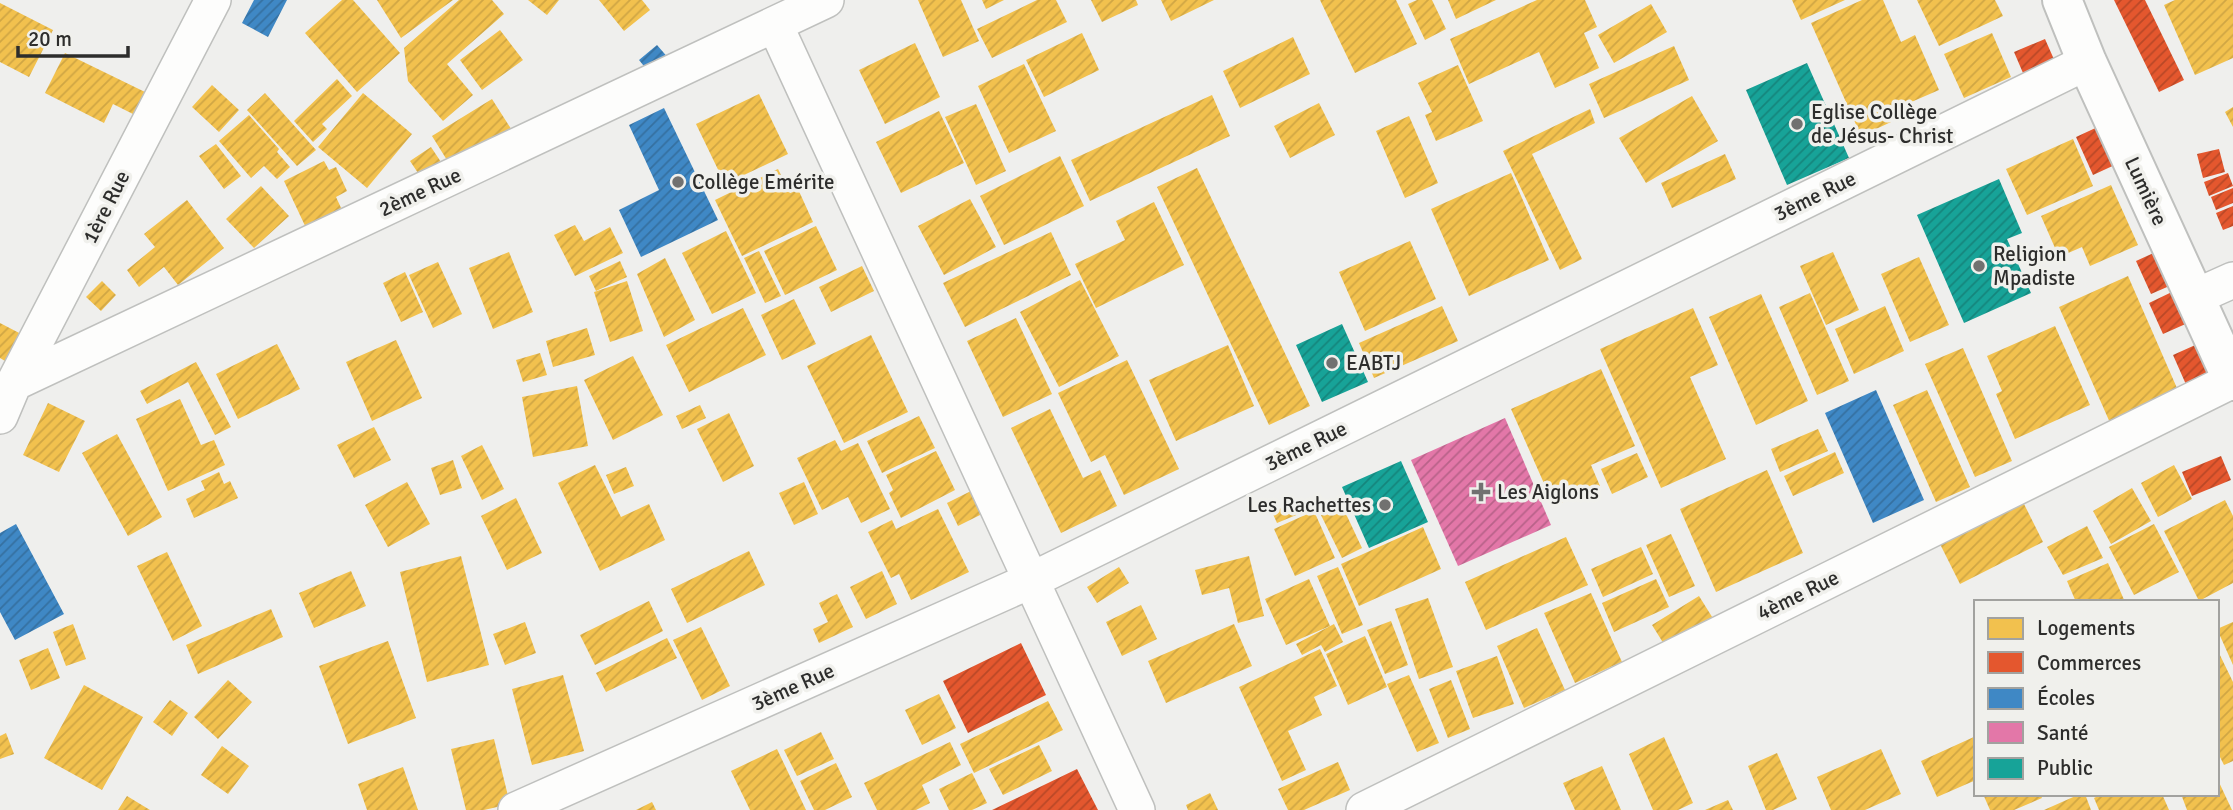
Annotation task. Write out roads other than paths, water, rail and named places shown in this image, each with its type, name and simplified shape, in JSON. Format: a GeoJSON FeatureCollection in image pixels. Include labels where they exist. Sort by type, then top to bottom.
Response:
{"type":"FeatureCollection","features":[{"type":"Feature","properties":{"kind":"street","name":"1ère Rue"},"geometry":{"type":"LineString","coordinates":[[0,416],[14,383],[214,0]]}},
{"type":"Feature","properties":{"kind":"street","name":"2ème Rue"},"geometry":{"type":"LineString","coordinates":[[14,383],[826,0]]}},
{"type":"Feature","properties":{"kind":"street","name":"Lumière"},"geometry":{"type":"LineString","coordinates":[[2062,0],[2087,62],[2233,380]]}},
{"type":"Feature","properties":{"kind":"street"},"geometry":{"type":"LineString","coordinates":[[775,25],[1138,810]]}},
{"type":"Feature","properties":{"kind":"street","name":"3ème Rue"},"geometry":{"type":"LineString","coordinates":[[516,810],[1032,580],[2087,62]]}},
{"type":"Feature","properties":{"kind":"street"},"geometry":{"type":"LineString","coordinates":[[2195,298],[2233,280]]}},
{"type":"Feature","properties":{"kind":"street","name":"4ème Rue"},"geometry":{"type":"LineString","coordinates":[[1364,810],[2233,380]]}},
{"type":"Feature","properties":{"kind":"place","name":"Eglise Collège de Jésus- Christ"},"geometry":{"type":"Point","coordinates":[1797,124]}},
{"type":"Feature","properties":{"kind":"place","name":"Collège Emérite"},"geometry":{"type":"Point","coordinates":[678,182]}},
{"type":"Feature","properties":{"kind":"place","name":"Religion Mpadiste"},"geometry":{"type":"Point","coordinates":[1979,266]}},
{"type":"Feature","properties":{"kind":"place","name":"EABTJ"},"geometry":{"type":"Point","coordinates":[1332,363]}},
{"type":"Feature","properties":{"kind":"place","name":"Les Aiglons"},"geometry":{"type":"Point","coordinates":[1481,492]}},
{"type":"Feature","properties":{"kind":"place","name":"Les Rachettes"},"geometry":{"type":"Point","coordinates":[1385,505]}}]}
